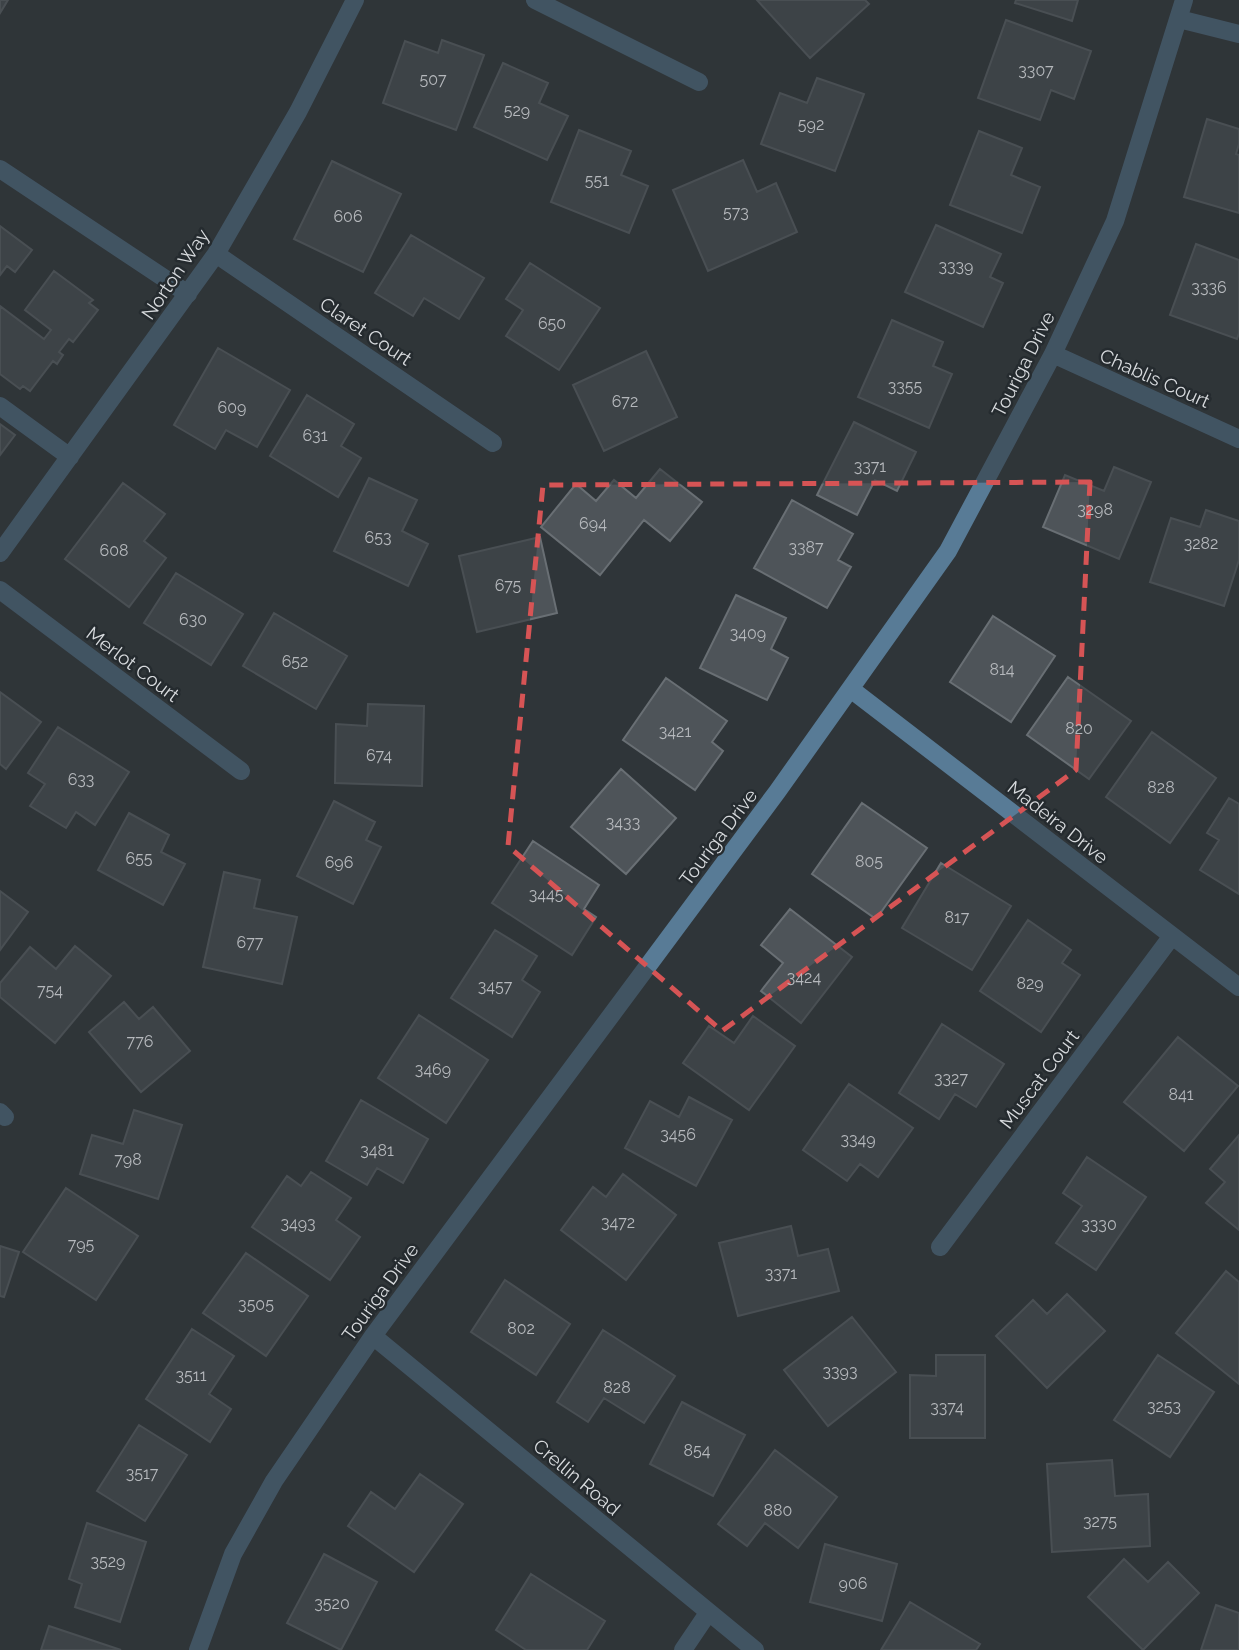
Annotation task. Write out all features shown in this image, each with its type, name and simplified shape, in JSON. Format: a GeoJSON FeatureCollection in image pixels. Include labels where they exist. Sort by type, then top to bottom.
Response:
{"type":"FeatureCollection","features":[{"type":"Feature","properties":{"kind":"street","name":"Norton Way"},"geometry":{"type":"LineString","coordinates":[[0,553],[216,254],[298,113],[355,0]]}},
{"type":"Feature","properties":{"kind":"street"},"geometry":{"type":"LineString","coordinates":[[535,0],[699,82]]}},
{"type":"Feature","properties":{"kind":"street","name":"Touriga Drive"},"geometry":{"type":"LineString","coordinates":[[198,1650],[233,1554],[274,1481],[373,1336],[852,691],[948,551],[1053,354],[1115,221],[1184,0]]}},
{"type":"Feature","properties":{"kind":"street"},"geometry":{"type":"LineString","coordinates":[[1179,19],[1239,34]]}},
{"type":"Feature","properties":{"kind":"street"},"geometry":{"type":"LineString","coordinates":[[0,169],[188,294]]}},
{"type":"Feature","properties":{"kind":"street","name":"Claret Court"},"geometry":{"type":"LineString","coordinates":[[216,254],[493,443]]}},
{"type":"Feature","properties":{"kind":"street","name":"Chablis Court"},"geometry":{"type":"LineString","coordinates":[[1053,354],[1239,439]]}},
{"type":"Feature","properties":{"kind":"street"},"geometry":{"type":"LineString","coordinates":[[0,406],[69,457]]}},
{"type":"Feature","properties":{"kind":"street","name":"Merlot Court"},"geometry":{"type":"LineString","coordinates":[[0,590],[241,771]]}},
{"type":"Feature","properties":{"kind":"street","name":"Madeira Drive"},"geometry":{"type":"LineString","coordinates":[[852,691],[1239,987]]}},
{"type":"Feature","properties":{"kind":"street","name":"Muscat Court"},"geometry":{"type":"LineString","coordinates":[[940,1247],[1172,936]]}},
{"type":"Feature","properties":{"kind":"street","name":"Crellin Road"},"geometry":{"type":"LineString","coordinates":[[373,1336],[755,1650]]}},
{"type":"Feature","properties":{"kind":"street"},"geometry":{"type":"LineString","coordinates":[[683,1650],[708,1613]]}},
{"type":"Feature","properties":{"kind":"highlighted area"},"geometry":{"type":"Polygon","coordinates":[[[1090,482],[1076,770],[722,1031],[508,846],[543,485],[1090,482]]]}},
{"type":"Feature","properties":{"kind":"building"},"geometry":{"type":"Polygon","coordinates":[[[0,0],[8,0],[0,13],[0,0]]]}},
{"type":"Feature","properties":{"kind":"building"},"geometry":{"type":"Polygon","coordinates":[[[757,0],[865,0],[869,4],[810,58],[757,0]]]}},
{"type":"Feature","properties":{"kind":"building"},"geometry":{"type":"Polygon","coordinates":[[[1016,0],[1078,0],[1072,21],[1015,3],[1016,0]]]}},
{"type":"Feature","properties":{"kind":"building"},"geometry":{"type":"Polygon","coordinates":[[[1006,20],[1091,51],[1074,99],[1051,90],[1040,120],[978,98],[1006,20]]]}},
{"type":"Feature","properties":{"kind":"building"},"geometry":{"type":"Polygon","coordinates":[[[442,40],[484,55],[456,130],[383,103],[405,41],[438,53],[442,40]]]}},
{"type":"Feature","properties":{"kind":"building"},"geometry":{"type":"Polygon","coordinates":[[[503,63],[548,83],[539,103],[568,116],[547,160],[474,127],[503,63]]]}},
{"type":"Feature","properties":{"kind":"building"},"geometry":{"type":"Polygon","coordinates":[[[817,78],[864,94],[835,171],[761,144],[780,93],[807,103],[817,78]]]}},
{"type":"Feature","properties":{"kind":"building"},"geometry":{"type":"Polygon","coordinates":[[[1207,119],[1239,129],[1236,154],[1239,155],[1239,213],[1184,197],[1207,119]]]}},
{"type":"Feature","properties":{"kind":"building"},"geometry":{"type":"Polygon","coordinates":[[[579,130],[631,151],[621,175],[648,186],[629,233],[551,202],[579,130]]]}},
{"type":"Feature","properties":{"kind":"building"},"geometry":{"type":"Polygon","coordinates":[[[979,131],[1022,148],[1011,175],[1040,187],[1022,233],[950,205],[979,131]]]}},
{"type":"Feature","properties":{"kind":"building"},"geometry":{"type":"Polygon","coordinates":[[[743,160],[757,192],[776,183],[797,232],[708,271],[673,190],[743,160]]]}},
{"type":"Feature","properties":{"kind":"building"},"geometry":{"type":"Polygon","coordinates":[[[332,161],[401,194],[363,272],[294,239],[332,161]]]}},
{"type":"Feature","properties":{"kind":"building"},"geometry":{"type":"Polygon","coordinates":[[[936,225],[1001,254],[990,277],[1003,283],[983,327],[905,292],[936,225]]]}},
{"type":"Feature","properties":{"kind":"building"},"geometry":{"type":"Polygon","coordinates":[[[0,226],[32,250],[15,272],[7,266],[0,275],[0,226]]]}},
{"type":"Feature","properties":{"kind":"building"},"geometry":{"type":"Polygon","coordinates":[[[411,235],[484,278],[459,319],[424,298],[413,316],[375,293],[411,235]]]}},
{"type":"Feature","properties":{"kind":"building"},"geometry":{"type":"Polygon","coordinates":[[[1196,244],[1239,260],[1237,339],[1170,315],[1196,244]]]}},
{"type":"Feature","properties":{"kind":"building"},"geometry":{"type":"Polygon","coordinates":[[[530,263],[600,308],[559,370],[506,336],[523,310],[506,299],[530,263]]]}},
{"type":"Feature","properties":{"kind":"building"},"geometry":{"type":"Polygon","coordinates":[[[54,271],[93,300],[89,303],[98,310],[73,342],[69,339],[59,352],[63,355],[57,364],[53,361],[30,391],[23,386],[20,389],[0,374],[0,306],[44,339],[51,330],[25,310],[54,271]]]}},
{"type":"Feature","properties":{"kind":"building"},"geometry":{"type":"Polygon","coordinates":[[[892,320],[943,342],[933,366],[952,374],[929,428],[858,397],[892,320]]]}},
{"type":"Feature","properties":{"kind":"building"},"geometry":{"type":"Polygon","coordinates":[[[218,348],[290,390],[257,447],[226,430],[215,449],[174,425],[218,348]]]}},
{"type":"Feature","properties":{"kind":"building"},"geometry":{"type":"Polygon","coordinates":[[[646,351],[677,417],[604,451],[573,385],[646,351]]]}},
{"type":"Feature","properties":{"kind":"building"},"geometry":{"type":"Polygon","coordinates":[[[307,395],[354,424],[341,446],[361,458],[338,497],[270,456],[307,395]]]}},
{"type":"Feature","properties":{"kind":"building"},"geometry":{"type":"Polygon","coordinates":[[[854,422],[916,452],[897,491],[875,480],[857,515],[817,495],[854,422]]]}},
{"type":"Feature","properties":{"kind":"building"},"geometry":{"type":"Polygon","coordinates":[[[0,424],[15,435],[0,455],[0,424]]]}},
{"type":"Feature","properties":{"kind":"building"},"geometry":{"type":"Polygon","coordinates":[[[1114,467],[1151,482],[1119,559],[1043,527],[1065,475],[1104,491],[1114,467]]]}},
{"type":"Feature","properties":{"kind":"building"},"geometry":{"type":"Polygon","coordinates":[[[660,469],[702,502],[670,541],[644,520],[600,575],[541,527],[576,484],[596,501],[614,480],[636,498],[660,469]]]}},
{"type":"Feature","properties":{"kind":"building"},"geometry":{"type":"Polygon","coordinates":[[[369,478],[417,500],[402,531],[428,544],[408,586],[334,551],[369,478]]]}},
{"type":"Feature","properties":{"kind":"building"},"geometry":{"type":"Polygon","coordinates":[[[123,483],[165,514],[144,541],[166,558],[129,607],[65,559],[123,483]]]}},
{"type":"Feature","properties":{"kind":"building"},"geometry":{"type":"Polygon","coordinates":[[[792,500],[853,534],[838,560],[851,567],[827,608],[754,568],[792,500]]]}},
{"type":"Feature","properties":{"kind":"building"},"geometry":{"type":"Polygon","coordinates":[[[1206,510],[1239,521],[1239,560],[1224,606],[1150,582],[1171,518],[1200,527],[1206,510]]]}},
{"type":"Feature","properties":{"kind":"building"},"geometry":{"type":"Polygon","coordinates":[[[540,537],[557,613],[477,632],[459,556],[540,537]]]}},
{"type":"Feature","properties":{"kind":"building"},"geometry":{"type":"Polygon","coordinates":[[[176,573],[243,614],[211,665],[144,623],[176,573]]]}},
{"type":"Feature","properties":{"kind":"building"},"geometry":{"type":"Polygon","coordinates":[[[736,595],[786,618],[771,649],[788,658],[767,700],[700,668],[736,595]]]}},
{"type":"Feature","properties":{"kind":"building"},"geometry":{"type":"Polygon","coordinates":[[[274,613],[347,656],[316,709],[243,666],[274,613]]]}},
{"type":"Feature","properties":{"kind":"building"},"geometry":{"type":"Polygon","coordinates":[[[993,616],[1055,656],[1011,722],[950,682],[993,616]]]}},
{"type":"Feature","properties":{"kind":"building"},"geometry":{"type":"Polygon","coordinates":[[[1068,677],[1131,721],[1089,779],[1027,735],[1068,677]]]}},
{"type":"Feature","properties":{"kind":"building"},"geometry":{"type":"Polygon","coordinates":[[[666,678],[727,721],[712,742],[723,751],[695,790],[623,740],[666,678]]]}},
{"type":"Feature","properties":{"kind":"building"},"geometry":{"type":"Polygon","coordinates":[[[0,692],[41,722],[6,769],[0,764],[0,692]]]}},
{"type":"Feature","properties":{"kind":"building"},"geometry":{"type":"Polygon","coordinates":[[[368,704],[424,706],[422,786],[335,783],[336,724],[367,726],[368,704]]]}},
{"type":"Feature","properties":{"kind":"building"},"geometry":{"type":"Polygon","coordinates":[[[58,727],[129,772],[95,825],[76,812],[66,828],[30,806],[45,784],[28,773],[58,727]]]}},
{"type":"Feature","properties":{"kind":"building"},"geometry":{"type":"Polygon","coordinates":[[[1152,732],[1216,778],[1170,843],[1106,797],[1152,732]]]}},
{"type":"Feature","properties":{"kind":"building"},"geometry":{"type":"Polygon","coordinates":[[[621,769],[676,818],[626,874],[571,827],[621,769]]]}},
{"type":"Feature","properties":{"kind":"building"},"geometry":{"type":"Polygon","coordinates":[[[1229,798],[1239,804],[1239,894],[1200,870],[1219,840],[1207,833],[1229,798]]]}},
{"type":"Feature","properties":{"kind":"building"},"geometry":{"type":"Polygon","coordinates":[[[334,801],[375,822],[366,840],[381,847],[353,904],[297,876],[334,801]]]}},
{"type":"Feature","properties":{"kind":"building"},"geometry":{"type":"Polygon","coordinates":[[[862,803],[927,848],[876,919],[812,874],[862,803]]]}},
{"type":"Feature","properties":{"kind":"building"},"geometry":{"type":"Polygon","coordinates":[[[129,813],[169,835],[161,852],[185,864],[163,905],[98,870],[129,813]]]}},
{"type":"Feature","properties":{"kind":"building"},"geometry":{"type":"Polygon","coordinates":[[[533,841],[599,885],[584,909],[596,917],[572,955],[492,903],[533,841]]]}},
{"type":"Feature","properties":{"kind":"building"},"geometry":{"type":"Polygon","coordinates":[[[941,863],[1011,906],[972,970],[902,928],[941,863]]]}},
{"type":"Feature","properties":{"kind":"building"},"geometry":{"type":"Polygon","coordinates":[[[224,872],[260,880],[254,908],[297,917],[282,984],[203,967],[224,872]]]}},
{"type":"Feature","properties":{"kind":"building"},"geometry":{"type":"Polygon","coordinates":[[[0,891],[28,912],[0,950],[0,891]]]}},
{"type":"Feature","properties":{"kind":"building"},"geometry":{"type":"Polygon","coordinates":[[[790,909],[852,957],[801,1023],[761,991],[783,963],[761,945],[790,909]]]}},
{"type":"Feature","properties":{"kind":"building"},"geometry":{"type":"Polygon","coordinates":[[[1028,920],[1071,950],[1062,963],[1080,975],[1041,1032],[980,991],[1028,920]]]}},
{"type":"Feature","properties":{"kind":"building"},"geometry":{"type":"Polygon","coordinates":[[[495,930],[537,956],[522,980],[540,992],[512,1037],[451,998],[495,930]]]}},
{"type":"Feature","properties":{"kind":"building"},"geometry":{"type":"Polygon","coordinates":[[[75,946],[111,976],[55,1043],[0,997],[0,983],[30,947],[56,969],[75,946]]]}},
{"type":"Feature","properties":{"kind":"building"},"geometry":{"type":"Polygon","coordinates":[[[124,1002],[139,1019],[153,1007],[190,1051],[141,1092],[89,1032],[124,1002]]]}},
{"type":"Feature","properties":{"kind":"building"},"geometry":{"type":"Polygon","coordinates":[[[419,1015],[488,1060],[446,1123],[378,1078],[419,1015]]]}},
{"type":"Feature","properties":{"kind":"building"},"geometry":{"type":"Polygon","coordinates":[[[753,1016],[795,1046],[749,1110],[683,1063],[709,1026],[734,1043],[753,1016]]]}},
{"type":"Feature","properties":{"kind":"building"},"geometry":{"type":"Polygon","coordinates":[[[942,1024],[1004,1064],[976,1107],[955,1094],[939,1119],[899,1093],[942,1024]]]}},
{"type":"Feature","properties":{"kind":"building"},"geometry":{"type":"Polygon","coordinates":[[[1178,1037],[1238,1086],[1184,1151],[1124,1102],[1178,1037]]]}},
{"type":"Feature","properties":{"kind":"building"},"geometry":{"type":"Polygon","coordinates":[[[849,1084],[913,1128],[878,1177],[860,1164],[847,1181],[803,1150],[849,1084]]]}},
{"type":"Feature","properties":{"kind":"building"},"geometry":{"type":"Polygon","coordinates":[[[689,1097],[732,1120],[696,1186],[625,1148],[650,1101],[679,1117],[689,1097]]]}},
{"type":"Feature","properties":{"kind":"building"},"geometry":{"type":"Polygon","coordinates":[[[361,1100],[428,1139],[403,1183],[377,1168],[367,1185],[326,1161],[361,1100]]]}},
{"type":"Feature","properties":{"kind":"building"},"geometry":{"type":"Polygon","coordinates":[[[134,1110],[182,1125],[158,1199],[80,1174],[92,1135],[123,1144],[134,1110]]]}},
{"type":"Feature","properties":{"kind":"building"},"geometry":{"type":"Polygon","coordinates":[[[1239,1135],[1239,1230],[1206,1203],[1225,1182],[1210,1169],[1239,1135]]]}},
{"type":"Feature","properties":{"kind":"building"},"geometry":{"type":"Polygon","coordinates":[[[1087,1157],[1146,1197],[1096,1270],[1056,1243],[1082,1206],[1063,1193],[1087,1157]]]}},
{"type":"Feature","properties":{"kind":"building"},"geometry":{"type":"Polygon","coordinates":[[[311,1172],[351,1198],[336,1220],[360,1237],[330,1280],[252,1227],[287,1176],[301,1186],[311,1172]]]}},
{"type":"Feature","properties":{"kind":"building"},"geometry":{"type":"Polygon","coordinates":[[[623,1174],[676,1215],[626,1280],[561,1230],[593,1187],[606,1197],[623,1174]]]}},
{"type":"Feature","properties":{"kind":"building"},"geometry":{"type":"Polygon","coordinates":[[[66,1188],[138,1236],[96,1300],[23,1252],[66,1188]]]}},
{"type":"Feature","properties":{"kind":"building"},"geometry":{"type":"Polygon","coordinates":[[[791,1226],[798,1256],[828,1249],[839,1291],[738,1316],[719,1243],[791,1226]]]}},
{"type":"Feature","properties":{"kind":"building"},"geometry":{"type":"Polygon","coordinates":[[[0,1246],[19,1252],[4,1297],[0,1296],[0,1246]]]}},
{"type":"Feature","properties":{"kind":"building"},"geometry":{"type":"Polygon","coordinates":[[[246,1253],[308,1296],[266,1356],[203,1313],[246,1253]]]}},
{"type":"Feature","properties":{"kind":"building"},"geometry":{"type":"Polygon","coordinates":[[[1226,1271],[1239,1282],[1239,1384],[1176,1333],[1226,1271]]]}},
{"type":"Feature","properties":{"kind":"building"},"geometry":{"type":"Polygon","coordinates":[[[505,1280],[570,1324],[536,1375],[471,1332],[505,1280]]]}},
{"type":"Feature","properties":{"kind":"building"},"geometry":{"type":"Polygon","coordinates":[[[1067,1294],[1105,1331],[1047,1388],[996,1336],[1033,1300],[1047,1314],[1067,1294]]]}},
{"type":"Feature","properties":{"kind":"building"},"geometry":{"type":"Polygon","coordinates":[[[852,1317],[896,1372],[828,1426],[784,1370],[852,1317]]]}},
{"type":"Feature","properties":{"kind":"building"},"geometry":{"type":"Polygon","coordinates":[[[192,1329],[234,1356],[209,1394],[231,1409],[210,1442],[146,1399],[192,1329]]]}},
{"type":"Feature","properties":{"kind":"building"},"geometry":{"type":"Polygon","coordinates":[[[603,1330],[675,1376],[644,1423],[604,1398],[588,1422],[557,1402],[603,1330]]]}},
{"type":"Feature","properties":{"kind":"building"},"geometry":{"type":"Polygon","coordinates":[[[936,1355],[985,1355],[985,1438],[910,1438],[910,1375],[936,1376],[936,1355]]]}},
{"type":"Feature","properties":{"kind":"building"},"geometry":{"type":"Polygon","coordinates":[[[1158,1355],[1214,1392],[1170,1457],[1114,1420],[1158,1355]]]}},
{"type":"Feature","properties":{"kind":"building"},"geometry":{"type":"Polygon","coordinates":[[[682,1402],[745,1435],[713,1496],[650,1464],[682,1402]]]}},
{"type":"Feature","properties":{"kind":"building"},"geometry":{"type":"Polygon","coordinates":[[[139,1425],[187,1455],[145,1521],[97,1491],[139,1425]]]}},
{"type":"Feature","properties":{"kind":"building"},"geometry":{"type":"Polygon","coordinates":[[[775,1450],[837,1497],[798,1548],[765,1523],[747,1546],[718,1524],[775,1450]]]}},
{"type":"Feature","properties":{"kind":"building"},"geometry":{"type":"Polygon","coordinates":[[[1112,1460],[1115,1496],[1148,1494],[1150,1546],[1052,1552],[1047,1464],[1112,1460]]]}},
{"type":"Feature","properties":{"kind":"building"},"geometry":{"type":"Polygon","coordinates":[[[420,1474],[463,1504],[414,1572],[348,1526],[371,1492],[395,1509],[420,1474]]]}},
{"type":"Feature","properties":{"kind":"building"},"geometry":{"type":"Polygon","coordinates":[[[87,1523],[146,1542],[120,1622],[75,1607],[82,1584],[69,1579],[87,1523]]]}},
{"type":"Feature","properties":{"kind":"building"},"geometry":{"type":"Polygon","coordinates":[[[825,1544],[897,1564],[882,1621],[810,1602],[825,1544]]]}},
{"type":"Feature","properties":{"kind":"building"},"geometry":{"type":"Polygon","coordinates":[[[324,1554],[377,1582],[341,1650],[287,1623],[324,1554]]]}},
{"type":"Feature","properties":{"kind":"building"},"geometry":{"type":"Polygon","coordinates":[[[1124,1559],[1148,1582],[1168,1562],[1199,1593],[1143,1650],[1088,1597],[1124,1559]]]}},
{"type":"Feature","properties":{"kind":"building"},"geometry":{"type":"Polygon","coordinates":[[[531,1574],[605,1621],[587,1650],[526,1650],[496,1630],[531,1574]]]}},
{"type":"Feature","properties":{"kind":"building"},"geometry":{"type":"Polygon","coordinates":[[[910,1602],[980,1644],[976,1650],[881,1650],[910,1602]]]}},
{"type":"Feature","properties":{"kind":"building"},"geometry":{"type":"Polygon","coordinates":[[[1216,1605],[1239,1613],[1239,1650],[1201,1650],[1216,1605]]]}},
{"type":"Feature","properties":{"kind":"building"},"geometry":{"type":"Polygon","coordinates":[[[49,1626],[121,1650],[41,1650],[49,1626]]]}}]}
